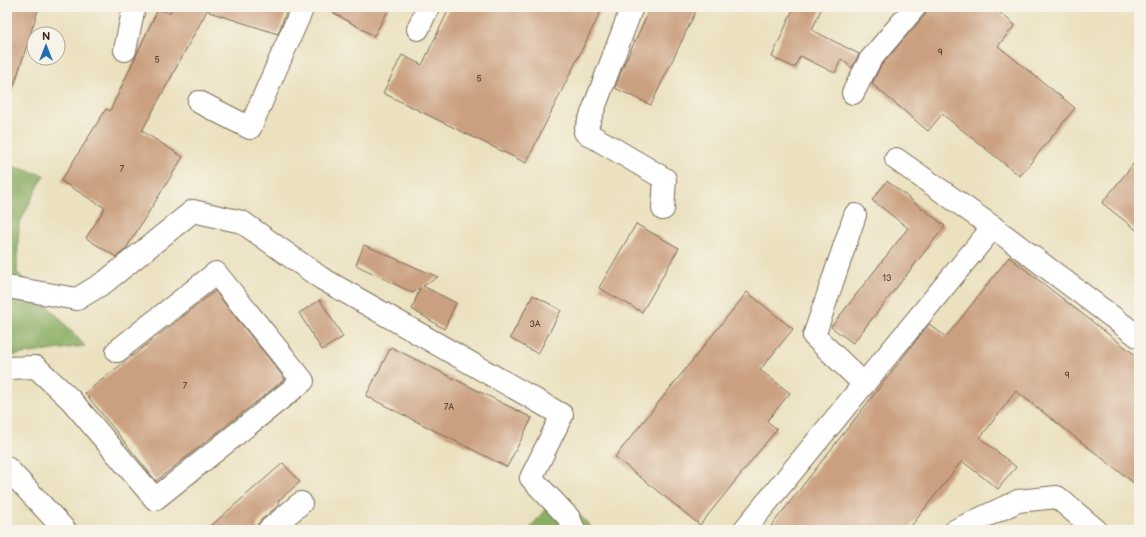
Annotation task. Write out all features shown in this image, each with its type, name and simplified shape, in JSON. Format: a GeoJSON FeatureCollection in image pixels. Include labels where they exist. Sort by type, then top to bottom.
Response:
{"type":"FeatureCollection","features":[{"type":"Feature","properties":{"kind":"street"},"geometry":{"type":"LineString","coordinates":[[125,50],[134,7]]}},
{"type":"Feature","properties":{"kind":"street"},"geometry":{"type":"LineString","coordinates":[[199,102],[250,128],[303,7]]}},
{"type":"Feature","properties":{"kind":"street"},"geometry":{"type":"LineString","coordinates":[[418,29],[428,7]]}},
{"type":"Feature","properties":{"kind":"street"},"geometry":{"type":"LineString","coordinates":[[632,7],[585,132],[665,179],[663,209]]}},
{"type":"Feature","properties":{"kind":"street"},"geometry":{"type":"LineString","coordinates":[[853,93],[870,60],[915,7]]}},
{"type":"Feature","properties":{"kind":"street"},"geometry":{"type":"LineString","coordinates":[[896,159],[993,226],[1139,336]]}},
{"type":"Feature","properties":{"kind":"street"},"geometry":{"type":"LineString","coordinates":[[7,287],[77,299],[105,282],[193,211],[242,222],[321,278],[562,415],[531,478],[569,518],[574,530]]}},
{"type":"Feature","properties":{"kind":"street"},"geometry":{"type":"LineString","coordinates":[[855,215],[814,336],[864,384]]}},
{"type":"Feature","properties":{"kind":"street"},"geometry":{"type":"LineString","coordinates":[[744,530],[993,226]]}},
{"type":"Feature","properties":{"kind":"street"},"geometry":{"type":"LineString","coordinates":[[7,368],[36,367],[71,400],[155,499],[303,381],[216,273],[117,351]]}},
{"type":"Feature","properties":{"kind":"street"},"geometry":{"type":"LineString","coordinates":[[7,468],[65,530]]}},
{"type":"Feature","properties":{"kind":"street"},"geometry":{"type":"LineString","coordinates":[[956,530],[1018,501],[1057,497],[1096,530]]}},
{"type":"Feature","properties":{"kind":"street"},"geometry":{"type":"LineString","coordinates":[[269,530],[301,503]]}},
{"type":"Feature","properties":{"kind":"green space"},"geometry":{"type":"Polygon","coordinates":[[[7,165],[44,175],[19,224],[17,272],[85,346],[7,356],[7,165]]]}},
{"type":"Feature","properties":{"kind":"green space"},"geometry":{"type":"Polygon","coordinates":[[[558,492],[594,530],[529,530],[558,492]]]}},
{"type":"Feature","properties":{"kind":"building"},"geometry":{"type":"Polygon","coordinates":[[[7,7],[39,7],[33,26],[26,26],[26,48],[12,92],[7,91],[7,7]]]}},
{"type":"Feature","properties":{"kind":"building"},"geometry":{"type":"Polygon","coordinates":[[[173,7],[209,7],[142,131],[183,157],[125,250],[116,257],[86,238],[105,208],[61,181],[106,109],[110,111],[158,9],[170,13],[173,7]]]}},
{"type":"Feature","properties":{"kind":"building"},"geometry":{"type":"Polygon","coordinates":[[[210,7],[288,7],[278,34],[209,12],[210,7]]]}},
{"type":"Feature","properties":{"kind":"building"},"geometry":{"type":"Polygon","coordinates":[[[323,7],[390,7],[374,36],[323,7]]]}},
{"type":"Feature","properties":{"kind":"building"},"geometry":{"type":"Polygon","coordinates":[[[450,7],[603,7],[526,163],[383,93],[402,55],[422,65],[450,7]]]}},
{"type":"Feature","properties":{"kind":"building"},"geometry":{"type":"Polygon","coordinates":[[[651,7],[698,7],[651,105],[615,88],[624,64],[651,7]]]}},
{"type":"Feature","properties":{"kind":"building"},"geometry":{"type":"Polygon","coordinates":[[[794,7],[822,7],[812,30],[859,54],[852,68],[841,59],[835,73],[800,56],[795,68],[772,57],[794,7]]]}},
{"type":"Feature","properties":{"kind":"building"},"geometry":{"type":"Polygon","coordinates":[[[927,7],[993,7],[1015,25],[998,46],[1075,108],[1020,176],[942,114],[928,131],[872,84],[880,67],[925,15],[927,7]]]}},
{"type":"Feature","properties":{"kind":"building"},"geometry":{"type":"Polygon","coordinates":[[[1139,157],[1139,232],[1102,203],[1139,157]]]}},
{"type":"Feature","properties":{"kind":"building"},"geometry":{"type":"Polygon","coordinates":[[[887,181],[945,226],[853,343],[831,327],[908,228],[872,200],[887,181]]]}},
{"type":"Feature","properties":{"kind":"building"},"geometry":{"type":"Polygon","coordinates":[[[636,224],[679,248],[642,312],[599,288],[636,224]]]}},
{"type":"Feature","properties":{"kind":"building"},"geometry":{"type":"Polygon","coordinates":[[[364,245],[438,277],[423,286],[456,303],[444,329],[412,309],[420,288],[413,293],[356,265],[364,245]]]}},
{"type":"Feature","properties":{"kind":"building"},"geometry":{"type":"Polygon","coordinates":[[[1009,257],[1139,358],[1139,487],[1016,391],[980,438],[1016,467],[998,489],[962,461],[908,530],[768,530],[929,324],[946,337],[1009,257]]]}},
{"type":"Feature","properties":{"kind":"building"},"geometry":{"type":"Polygon","coordinates":[[[215,291],[285,379],[156,481],[85,393],[215,291]]]}},
{"type":"Feature","properties":{"kind":"building"},"geometry":{"type":"Polygon","coordinates":[[[747,292],[793,329],[760,370],[790,393],[767,421],[777,429],[700,525],[615,457],[747,292]]]}},
{"type":"Feature","properties":{"kind":"building"},"geometry":{"type":"Polygon","coordinates":[[[533,295],[561,310],[538,354],[510,338],[533,295]]]}},
{"type":"Feature","properties":{"kind":"building"},"geometry":{"type":"Polygon","coordinates":[[[320,300],[343,337],[322,350],[299,313],[320,300]]]}},
{"type":"Feature","properties":{"kind":"building"},"geometry":{"type":"Polygon","coordinates":[[[391,347],[532,418],[507,467],[366,396],[391,347]]]}},
{"type":"Feature","properties":{"kind":"building"},"geometry":{"type":"Polygon","coordinates":[[[283,463],[300,482],[278,501],[280,504],[261,520],[257,525],[257,530],[206,530],[283,463]]]}}]}
